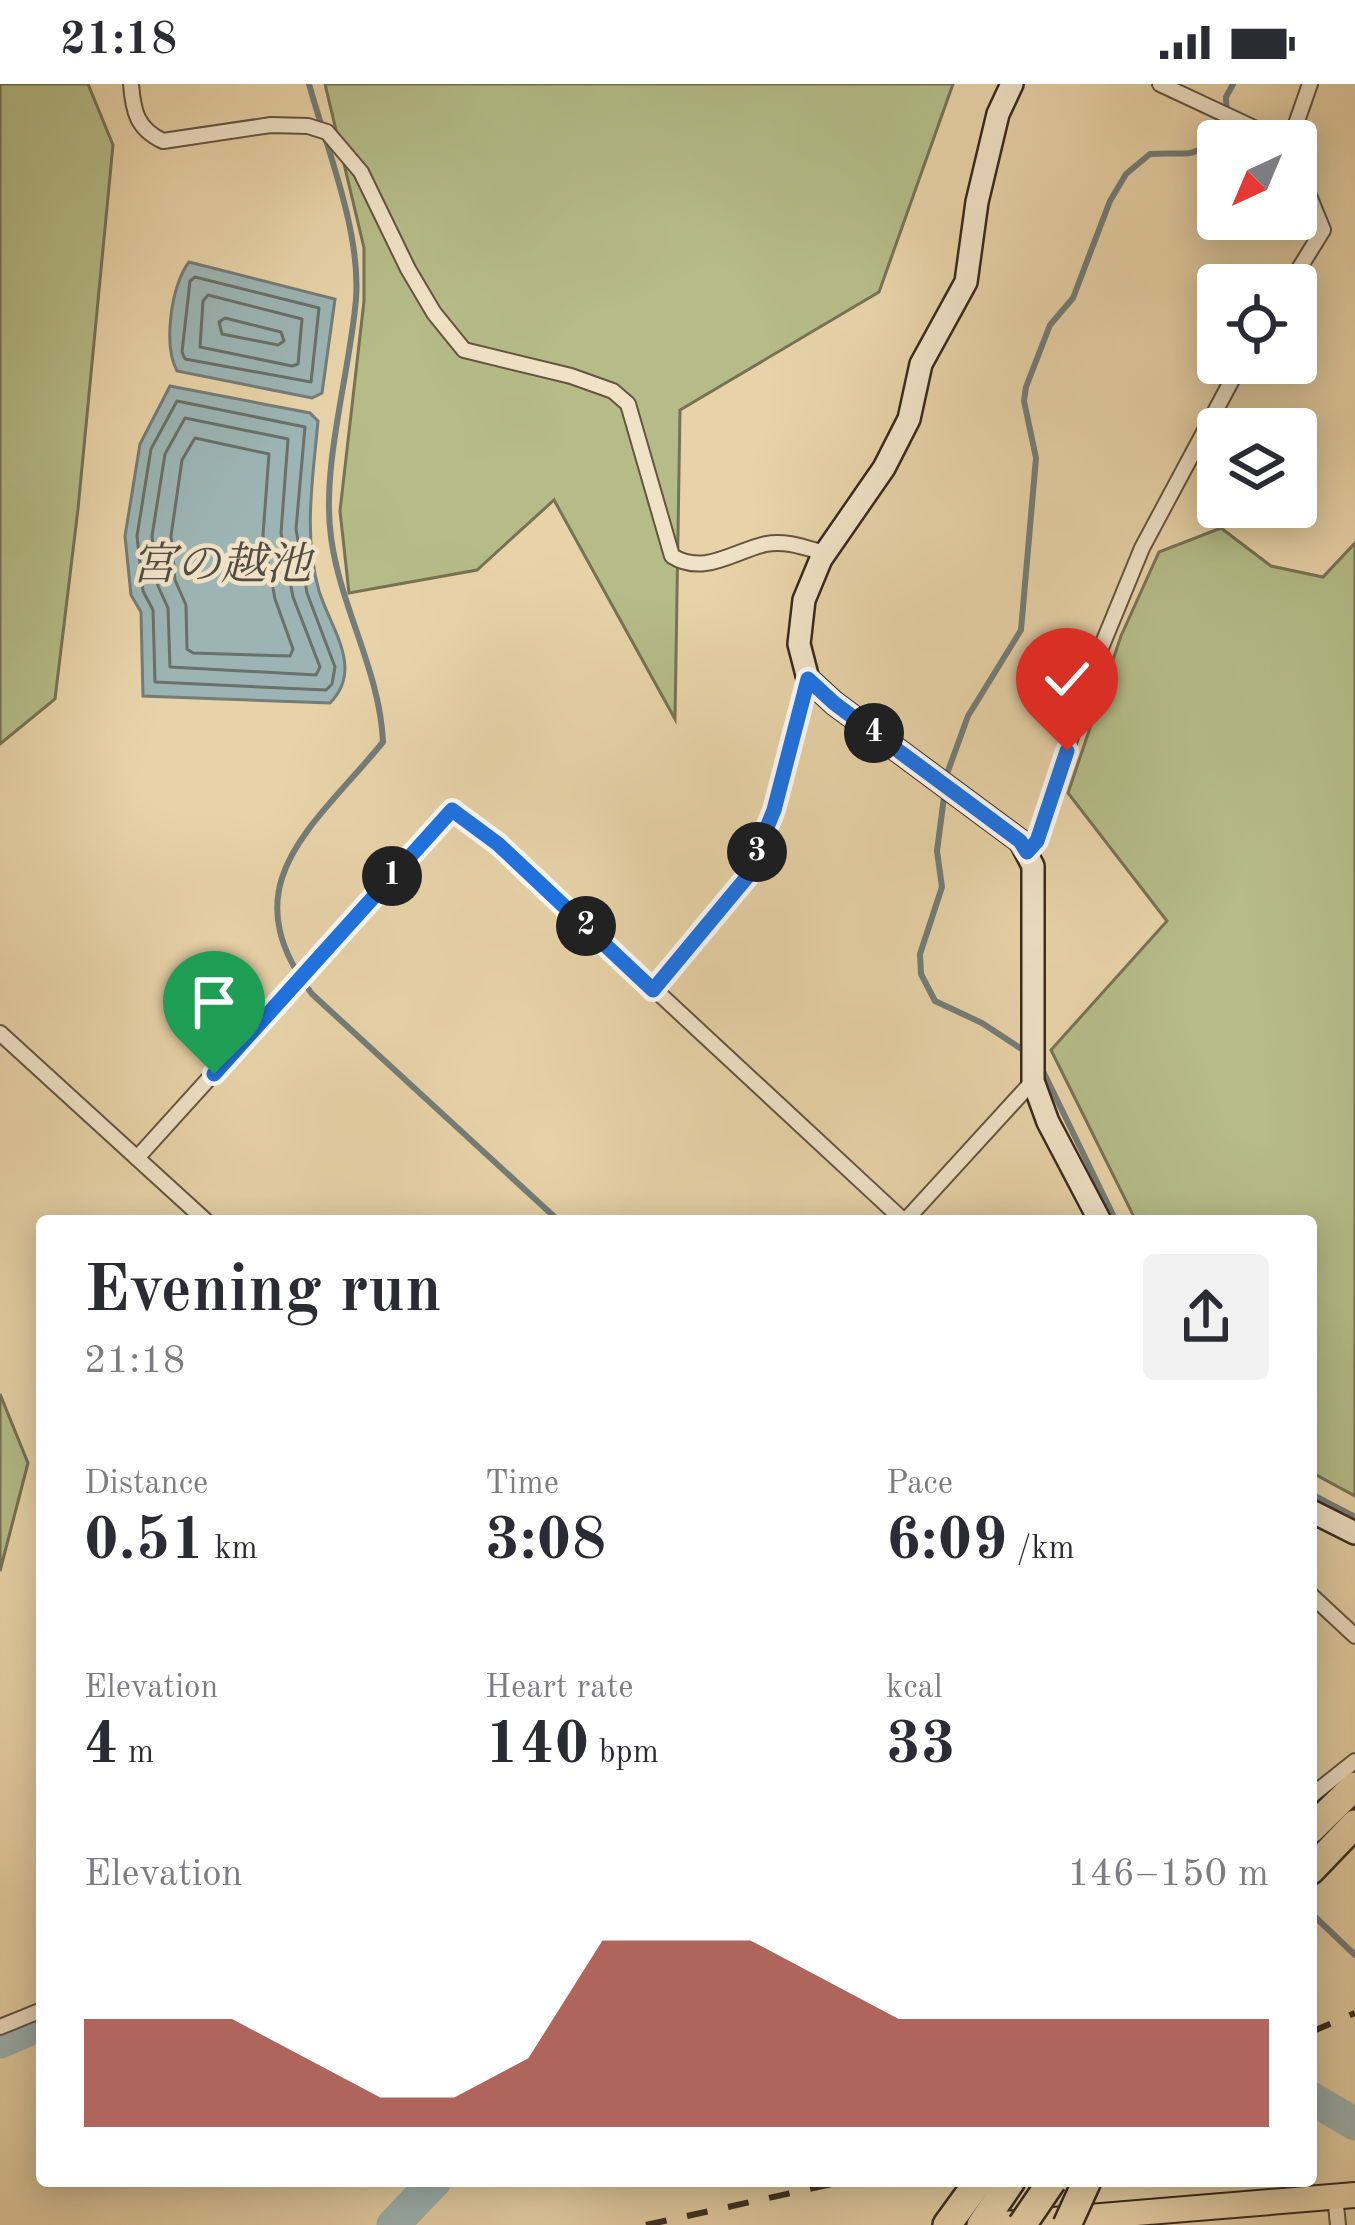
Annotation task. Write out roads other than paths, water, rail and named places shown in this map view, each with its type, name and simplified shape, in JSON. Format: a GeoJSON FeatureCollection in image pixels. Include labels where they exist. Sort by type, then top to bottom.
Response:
{"type":"FeatureCollection","features":[{"type":"Feature","properties":{"kind":"highway"},"geometry":{"type":"LineString","coordinates":[[1317,1819],[1354,1778]]}},
{"type":"Feature","properties":{"kind":"highway"},"geometry":{"type":"LineString","coordinates":[[1317,1864],[1355,1825]]}},
{"type":"Feature","properties":{"kind":"highway"},"geometry":{"type":"LineString","coordinates":[[947,2225],[975,2187]]}},
{"type":"Feature","properties":{"kind":"highway"},"geometry":{"type":"LineString","coordinates":[[981,2225],[1007,2187]]}},
{"type":"Feature","properties":{"kind":"highway"},"geometry":{"type":"LineString","coordinates":[[1025,2224],[1048,2187]]}},
{"type":"Feature","properties":{"kind":"highway"},"geometry":{"type":"LineString","coordinates":[[1067,2225],[1084,2187]]}},
{"type":"Feature","properties":{"kind":"main road"},"geometry":{"type":"LineString","coordinates":[[991,2225],[1345,2196]]}},
{"type":"Feature","properties":{"kind":"street"},"geometry":{"type":"LineString","coordinates":[[131,84],[137,122],[163,141],[272,124],[327,132],[361,172],[408,269],[434,313],[464,350],[572,376],[613,392],[628,404],[672,556],[697,565],[768,543],[791,543],[824,554]]}},
{"type":"Feature","properties":{"kind":"street"},"geometry":{"type":"LineString","coordinates":[[653,990],[747,877],[774,810],[808,679],[800,644],[803,600],[824,554],[884,469],[909,419],[921,364],[966,282],[982,180],[998,114],[1012,84]]}},
{"type":"Feature","properties":{"kind":"street"},"geometry":{"type":"LineString","coordinates":[[1160,84],[1240,120]]}},
{"type":"Feature","properties":{"kind":"street"},"geometry":{"type":"LineString","coordinates":[[1295,120],[1310,84]]}},
{"type":"Feature","properties":{"kind":"street"},"geometry":{"type":"LineString","coordinates":[[1027,852],[1037,841],[1096,660],[1142,548],[1230,384]]}},
{"type":"Feature","properties":{"kind":"street"},"geometry":{"type":"LineString","coordinates":[[808,679],[1020,841],[1027,852],[1033,866],[1033,1081],[1048,1122],[1097,1215]]}},
{"type":"Feature","properties":{"kind":"street"},"geometry":{"type":"LineString","coordinates":[[137,1158],[452,810],[498,844],[898,1215]]}},
{"type":"Feature","properties":{"kind":"street"},"geometry":{"type":"LineString","coordinates":[[0,1033],[199,1215]]}},
{"type":"Feature","properties":{"kind":"street"},"geometry":{"type":"LineString","coordinates":[[910,1215],[1033,1081]]}},
{"type":"Feature","properties":{"kind":"street"},"geometry":{"type":"LineString","coordinates":[[1317,1514],[1355,1533]]}},
{"type":"Feature","properties":{"kind":"street"},"geometry":{"type":"LineString","coordinates":[[1317,1601],[1355,1636]]}},
{"type":"Feature","properties":{"kind":"street"},"geometry":{"type":"LineString","coordinates":[[1317,1793],[1354,1778]]}},
{"type":"Feature","properties":{"kind":"street"},"geometry":{"type":"LineString","coordinates":[[0,2026],[36,2012]]}},
{"type":"Feature","properties":{"kind":"street"},"geometry":{"type":"LineString","coordinates":[[1338,2225],[1345,2196]]}},
{"type":"Feature","properties":{"kind":"water"},"geometry":{"type":"Polygon","coordinates":[[[189,262],[335,299],[322,393],[312,398],[177,371],[170,346],[171,315],[189,262]]]}},
{"type":"Feature","properties":{"kind":"water","name":"宮の越池"},"geometry":{"type":"Polygon","coordinates":[[[170,386],[310,413],[318,421],[311,549],[319,591],[345,663],[340,690],[330,703],[143,696],[141,612],[131,595],[125,536],[140,444],[170,386]]]}},
{"type":"Feature","properties":{"kind":"waterway"},"geometry":{"type":"LineString","coordinates":[[309,84],[341,191],[356,273],[353,327],[330,480],[331,537],[342,589],[375,690],[383,742],[290,858],[279,888],[278,920],[288,955],[312,994],[552,1215]]}},
{"type":"Feature","properties":{"kind":"waterway"},"geometry":{"type":"LineString","coordinates":[[948,771],[968,716],[1021,630],[1036,458],[1024,401],[1050,325],[1073,298],[1110,201],[1126,174],[1150,154],[1192,152],[1206,145],[1227,124],[1226,97],[1233,84]]}},
{"type":"Feature","properties":{"kind":"waterway"},"geometry":{"type":"LineString","coordinates":[[944,797],[937,851],[942,887],[920,954],[921,974],[935,1001],[1020,1048]]}},
{"type":"Feature","properties":{"kind":"waterway"},"geometry":{"type":"LineString","coordinates":[[1041,1067],[1113,1215]]}},
{"type":"Feature","properties":{"kind":"waterway"},"geometry":{"type":"LineString","coordinates":[[1317,1497],[1355,1517]]}},
{"type":"Feature","properties":{"kind":"waterway"},"geometry":{"type":"LineString","coordinates":[[1317,1919],[1355,1955]]}},
{"type":"Feature","properties":{"kind":"waterway"},"geometry":{"type":"LineString","coordinates":[[0,2042],[36,2027]]}},
{"type":"Feature","properties":{"kind":"waterway"},"geometry":{"type":"LineString","coordinates":[[1317,2102],[1355,2124]]}},
{"type":"Feature","properties":{"kind":"waterway"},"geometry":{"type":"LineString","coordinates":[[393,2225],[429,2187]]}},
{"type":"Feature","properties":{"kind":"railway"},"geometry":{"type":"LineString","coordinates":[[1317,2029],[1355,2013]]}},
{"type":"Feature","properties":{"kind":"railway"},"geometry":{"type":"LineString","coordinates":[[646,2225],[819,2187]]}}]}
